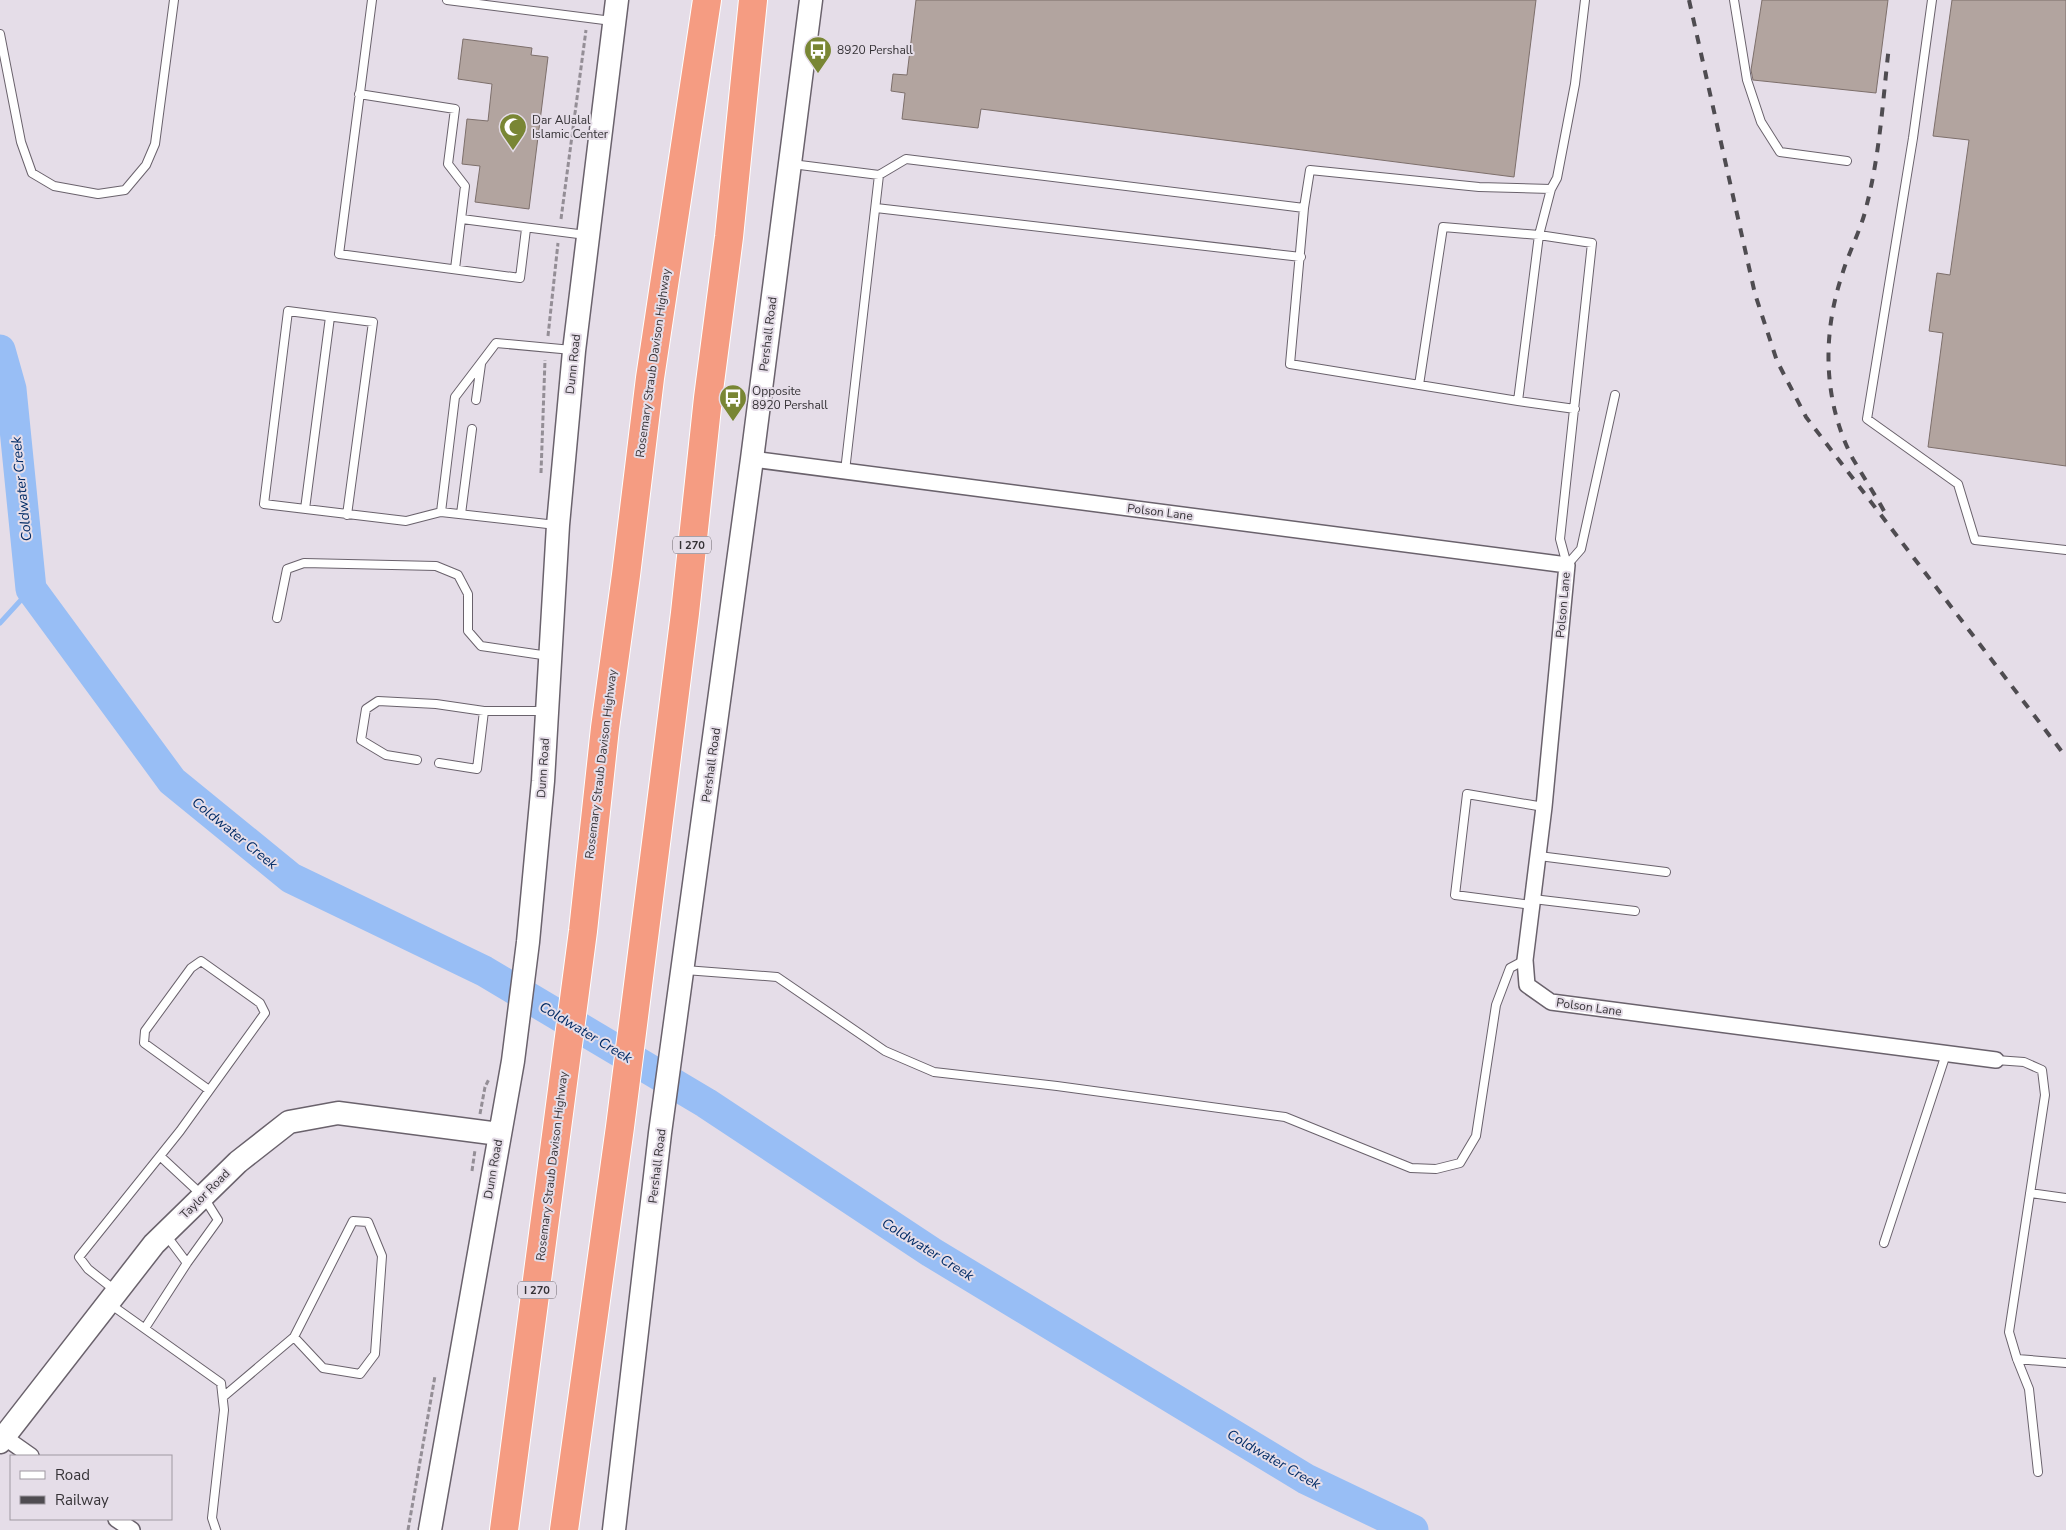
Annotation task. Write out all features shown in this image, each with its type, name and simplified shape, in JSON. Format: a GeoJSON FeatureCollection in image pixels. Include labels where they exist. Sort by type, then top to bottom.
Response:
{"type":"FeatureCollection","features":[{"type":"Feature","properties":{"kind":"highway","name":"Rosemary Straub Davison Highway"},"geometry":{"type":"LineString","coordinates":[[504,1530],[568,1050],[605,728],[650,378],[707,0]]}},
{"type":"Feature","properties":{"kind":"highway","name":"I 270"},"geometry":{"type":"LineString","coordinates":[[564,1530],[620,1127],[684,623],[708,398],[729,237],[753,0]]}},
{"type":"Feature","properties":{"kind":"street","name":"Pershall Road"},"geometry":{"type":"LineString","coordinates":[[614,1530],[660,1133],[752,459],[811,0]]}},
{"type":"Feature","properties":{"kind":"street","name":"Dunn Road"},"geometry":{"type":"LineString","coordinates":[[430,1530],[512,1061],[528,942],[551,656],[558,525],[574,351],[615,11]]}},
{"type":"Feature","properties":{"kind":"street","name":"Polson Lane"},"geometry":{"type":"LineString","coordinates":[[752,459],[1567,565],[1544,807],[1525,960],[1528,986],[1551,1002],[1996,1060]]}},
{"type":"Feature","properties":{"kind":"street","name":"Taylor Road"},"geometry":{"type":"LineString","coordinates":[[2,1440],[154,1244],[238,1162],[289,1122],[338,1113],[499,1134]]}},
{"type":"Feature","properties":{"kind":"street"},"geometry":{"type":"LineString","coordinates":[[2,1440],[29,1455]]}},
{"type":"Feature","properties":{"kind":"street"},"geometry":{"type":"LineString","coordinates":[[117,1520],[132,1530]]}},
{"type":"Feature","properties":{"kind":"lane"},"geometry":{"type":"LineString","coordinates":[[0,34],[21,142],[32,173],[54,186],[98,194],[125,190],[146,165],[155,144],[174,0]]}},
{"type":"Feature","properties":{"kind":"lane"},"geometry":{"type":"LineString","coordinates":[[372,0],[339,254],[520,278],[526,229]]}},
{"type":"Feature","properties":{"kind":"lane"},"geometry":{"type":"LineString","coordinates":[[447,0],[615,11]]}},
{"type":"Feature","properties":{"kind":"lane"},"geometry":{"type":"LineString","coordinates":[[1518,401],[1538,235],[1551,189],[1557,178],[1575,84],[1585,0]]}},
{"type":"Feature","properties":{"kind":"lane"},"geometry":{"type":"LineString","coordinates":[[1734,0],[1747,80],[1761,122],[1780,152],[1847,161]]}},
{"type":"Feature","properties":{"kind":"lane"},"geometry":{"type":"LineString","coordinates":[[1932,0],[1913,138],[1867,418],[1958,484],[1975,540],[2066,550]]}},
{"type":"Feature","properties":{"kind":"lane"},"geometry":{"type":"LineString","coordinates":[[359,94],[455,109],[448,164],[465,186],[455,270]]}},
{"type":"Feature","properties":{"kind":"lane"},"geometry":{"type":"LineString","coordinates":[[790,164],[879,175],[906,159],[1304,208]]}},
{"type":"Feature","properties":{"kind":"lane"},"geometry":{"type":"LineString","coordinates":[[1551,189],[1479,187],[1310,170],[1304,208],[1290,364],[1575,409]]}},
{"type":"Feature","properties":{"kind":"lane"},"geometry":{"type":"LineString","coordinates":[[844,471],[879,175]]}},
{"type":"Feature","properties":{"kind":"lane"},"geometry":{"type":"LineString","coordinates":[[876,208],[1301,257]]}},
{"type":"Feature","properties":{"kind":"lane"},"geometry":{"type":"LineString","coordinates":[[462,219],[588,236]]}},
{"type":"Feature","properties":{"kind":"lane"},"geometry":{"type":"LineString","coordinates":[[1419,385],[1443,228],[1538,235],[1592,242],[1560,539],[1567,565]]}},
{"type":"Feature","properties":{"kind":"lane"},"geometry":{"type":"LineString","coordinates":[[347,515],[373,322],[288,311],[264,504],[347,515],[406,521],[441,512],[558,525]]}},
{"type":"Feature","properties":{"kind":"lane"},"geometry":{"type":"LineString","coordinates":[[305,509],[330,317]]}},
{"type":"Feature","properties":{"kind":"lane"},"geometry":{"type":"LineString","coordinates":[[441,512],[455,397],[496,343],[574,351]]}},
{"type":"Feature","properties":{"kind":"lane"},"geometry":{"type":"LineString","coordinates":[[476,400],[481,363]]}},
{"type":"Feature","properties":{"kind":"lane"},"geometry":{"type":"LineString","coordinates":[[1567,565],[1581,549],[1615,395]]}},
{"type":"Feature","properties":{"kind":"lane"},"geometry":{"type":"LineString","coordinates":[[461,514],[472,430]]}},
{"type":"Feature","properties":{"kind":"lane"},"geometry":{"type":"LineString","coordinates":[[277,618],[287,570],[304,563],[436,566],[458,575],[468,594],[468,631],[481,646],[551,656]]}},
{"type":"Feature","properties":{"kind":"lane"},"geometry":{"type":"LineString","coordinates":[[417,760],[386,756],[361,740],[366,709],[378,701],[436,704],[484,712],[547,710]]}},
{"type":"Feature","properties":{"kind":"lane"},"geometry":{"type":"LineString","coordinates":[[439,763],[477,769],[484,712]]}},
{"type":"Feature","properties":{"kind":"lane"},"geometry":{"type":"LineString","coordinates":[[1544,807],[1467,794],[1455,895],[1635,911]]}},
{"type":"Feature","properties":{"kind":"lane"},"geometry":{"type":"LineString","coordinates":[[1538,856],[1666,872]]}},
{"type":"Feature","properties":{"kind":"lane"},"geometry":{"type":"LineString","coordinates":[[683,970],[777,977],[885,1051],[934,1072],[1285,1116],[1411,1168],[1436,1170],[1460,1163],[1476,1136],[1496,1005],[1510,968],[1525,960]]}},
{"type":"Feature","properties":{"kind":"lane"},"geometry":{"type":"LineString","coordinates":[[209,1090],[144,1043],[145,1031],[191,968],[201,961],[260,1003],[265,1013],[209,1090],[160,1156],[79,1257],[113,1297],[145,1328],[221,1383],[224,1410],[212,1518],[216,1530]]}},
{"type":"Feature","properties":{"kind":"lane"},"geometry":{"type":"LineString","coordinates":[[1884,1243],[1946,1054]]}},
{"type":"Feature","properties":{"kind":"lane"},"geometry":{"type":"LineString","coordinates":[[1996,1060],[2024,1062],[2042,1070],[2045,1095],[2009,1332],[2029,1389],[2038,1472]]}},
{"type":"Feature","properties":{"kind":"lane"},"geometry":{"type":"LineString","coordinates":[[145,1328],[187,1263],[218,1220],[203,1196],[160,1156]]}},
{"type":"Feature","properties":{"kind":"lane"},"geometry":{"type":"LineString","coordinates":[[2030,1193],[2066,1198]]}},
{"type":"Feature","properties":{"kind":"lane"},"geometry":{"type":"LineString","coordinates":[[223,1397],[294,1337],[353,1221],[368,1222],[382,1256],[375,1354],[360,1374],[323,1368],[294,1337]]}},
{"type":"Feature","properties":{"kind":"lane"},"geometry":{"type":"LineString","coordinates":[[165,1234],[187,1263]]}},
{"type":"Feature","properties":{"kind":"lane"},"geometry":{"type":"LineString","coordinates":[[2017,1359],[2066,1363]]}},
{"type":"Feature","properties":{"kind":"path"},"geometry":{"type":"LineString","coordinates":[[560,222],[585,33]]}},
{"type":"Feature","properties":{"kind":"path"},"geometry":{"type":"LineString","coordinates":[[548,331],[557,249]]}},
{"type":"Feature","properties":{"kind":"path"},"geometry":{"type":"LineString","coordinates":[[541,475],[545,360]]}},
{"type":"Feature","properties":{"kind":"building"},"geometry":{"type":"Polygon","coordinates":[[[916,0],[1536,0],[1514,177],[981,109],[978,128],[902,119],[905,93],[891,91],[893,74],[907,75],[916,0]]]}},
{"type":"Feature","properties":{"kind":"building"},"geometry":{"type":"Polygon","coordinates":[[[1762,0],[1888,0],[1876,93],[1753,80],[1751,70],[1762,0]]]}},
{"type":"Feature","properties":{"kind":"building"},"geometry":{"type":"Polygon","coordinates":[[[1952,0],[2066,0],[2066,466],[1928,447],[1943,333],[1929,331],[1937,273],[1950,275],[1969,140],[1933,136],[1952,0]]]}},
{"type":"Feature","properties":{"kind":"building"},"geometry":{"type":"Polygon","coordinates":[[[463,39],[532,48],[531,55],[548,57],[529,209],[475,202],[480,166],[462,164],[467,119],[488,121],[492,84],[458,79],[463,39]]]}},
{"type":"Feature","properties":{"kind":"waterway","name":"Coldwater Creek"},"geometry":{"type":"LineString","coordinates":[[0,350],[11,389],[31,589],[172,781],[291,878],[484,971],[706,1103],[931,1252],[1306,1479],[1413,1530]]}},
{"type":"Feature","properties":{"kind":"waterway"},"geometry":{"type":"LineString","coordinates":[[0,623],[31,589]]}},
{"type":"Feature","properties":{"kind":"railway"},"geometry":{"type":"LineString","coordinates":[[1689,0],[1755,294],[1777,361],[1806,417],[2066,757]]}},
{"type":"Feature","properties":{"kind":"railway"},"geometry":{"type":"LineString","coordinates":[[1884,511],[1853,459],[1843,437],[1831,392],[1829,345],[1831,321],[1836,298],[1845,266],[1865,213],[1871,185],[1881,125],[1889,46]]}},
{"type":"Feature","properties":{"kind":"place","name":"8920 Pershall"},"geometry":{"type":"Point","coordinates":[818,74]}},
{"type":"Feature","properties":{"kind":"place","name":"Dar AlJalal Islamic Center"},"geometry":{"type":"Point","coordinates":[513,151]}},
{"type":"Feature","properties":{"kind":"place","name":"Opposite 8920 Pershall"},"geometry":{"type":"Point","coordinates":[733,422]}}]}
